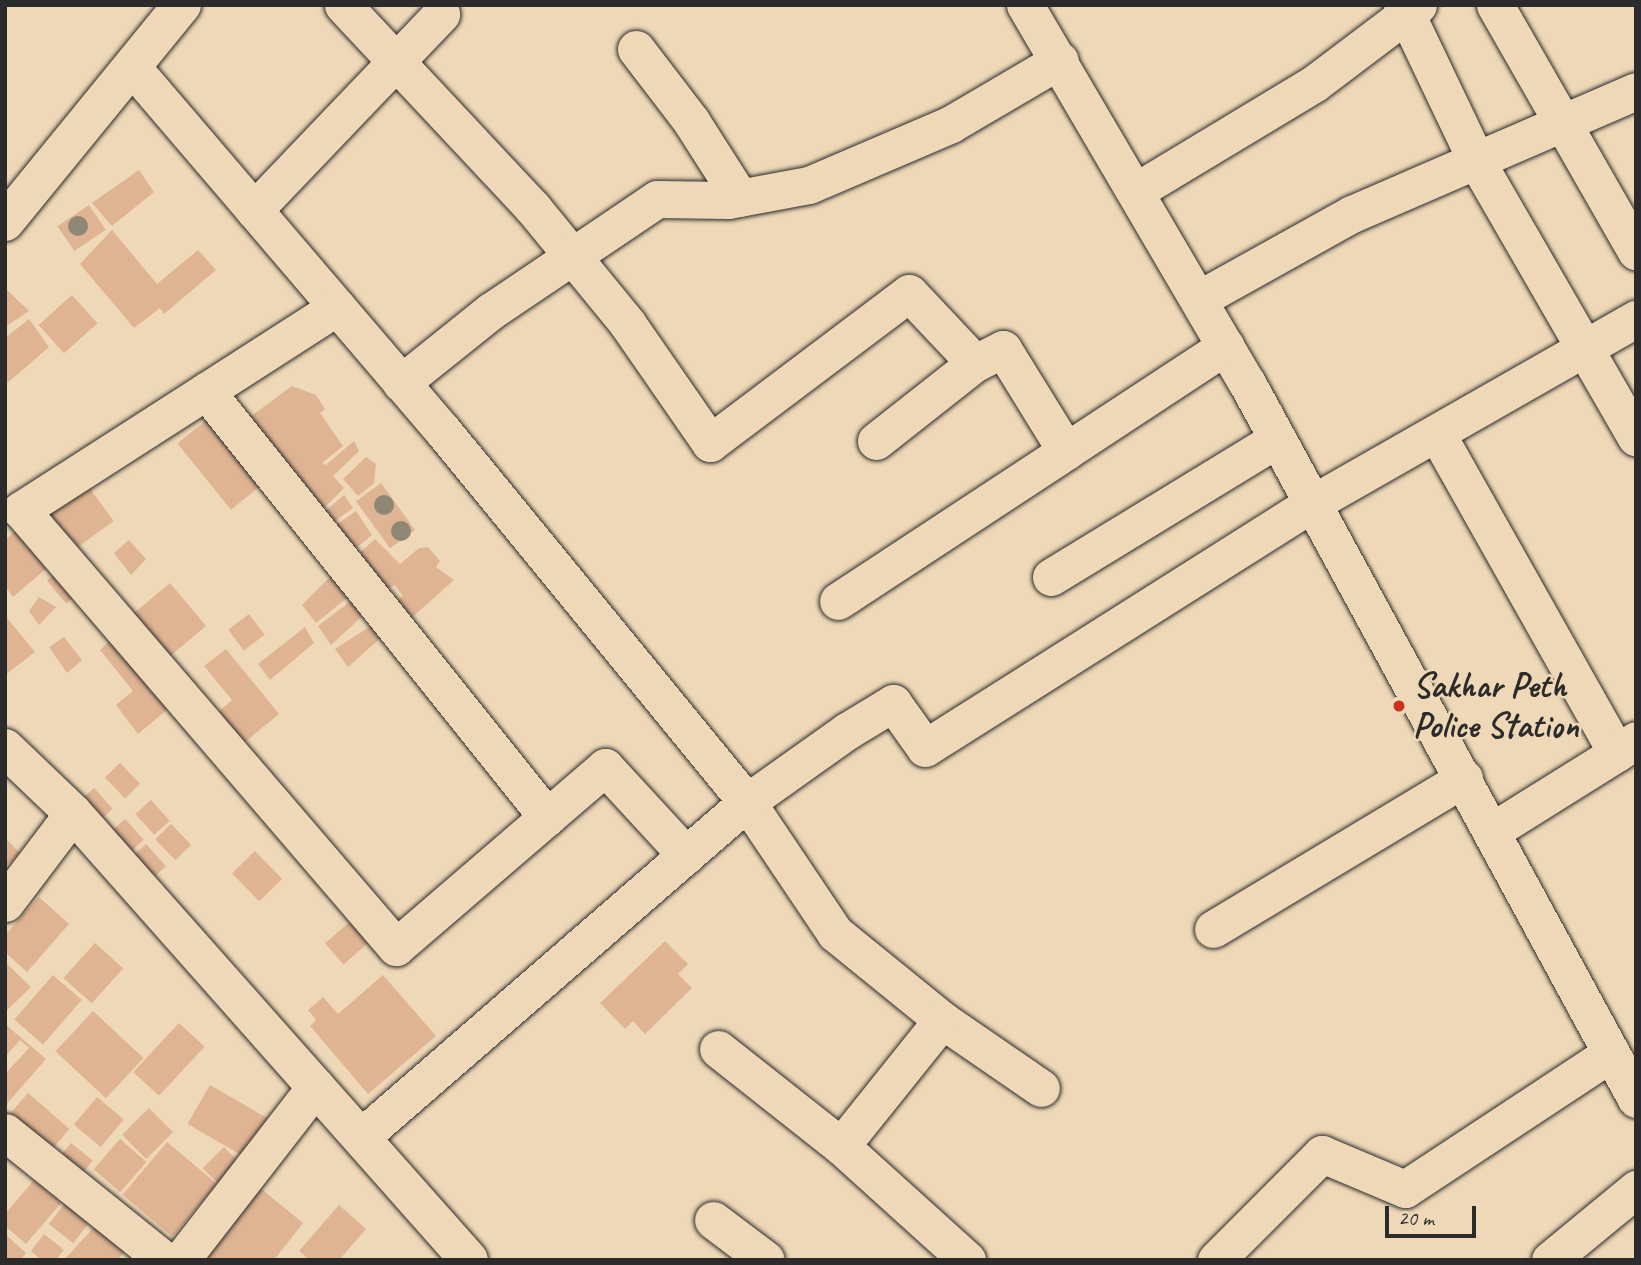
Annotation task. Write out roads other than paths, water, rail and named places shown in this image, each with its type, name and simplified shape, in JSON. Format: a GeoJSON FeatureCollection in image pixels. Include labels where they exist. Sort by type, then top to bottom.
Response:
{"type":"FeatureCollection","features":[{"type":"Feature","properties":{"kind":"street"},"geometry":{"type":"LineString","coordinates":[[343,5],[398,60],[573,256],[627,323],[710,443],[909,293],[975,363]]}},
{"type":"Feature","properties":{"kind":"street"},"geometry":{"type":"LineString","coordinates":[[1025,5],[1060,60],[1226,346],[1464,778],[1636,1099]]}},
{"type":"Feature","properties":{"kind":"street"},"geometry":{"type":"LineString","coordinates":[[1496,5],[1636,251]]}},
{"type":"Feature","properties":{"kind":"street"},"geometry":{"type":"LineString","coordinates":[[1136,191],[1315,83],[1409,8],[1477,162],[1636,437]]}},
{"type":"Feature","properties":{"kind":"street"},"geometry":{"type":"LineString","coordinates":[[5,222],[132,67],[169,10]]}},
{"type":"Feature","properties":{"kind":"street"},"geometry":{"type":"LineString","coordinates":[[254,210],[441,14]]}},
{"type":"Feature","properties":{"kind":"street"},"geometry":{"type":"LineString","coordinates":[[636,49],[691,121],[740,198]]}},
{"type":"Feature","properties":{"kind":"street"},"geometry":{"type":"LineString","coordinates":[[401,383],[491,311],[657,199],[740,198],[808,185],[951,124],[1060,60]]}},
{"type":"Feature","properties":{"kind":"street"},"geometry":{"type":"LineString","coordinates":[[132,67],[401,383],[747,802],[835,933],[942,1020],[1041,1088]]}},
{"type":"Feature","properties":{"kind":"street"},"geometry":{"type":"LineString","coordinates":[[1199,299],[1352,214],[1636,91]]}},
{"type":"Feature","properties":{"kind":"street"},"geometry":{"type":"LineString","coordinates":[[337,307],[21,510],[396,947],[605,766],[686,855]]}},
{"type":"Feature","properties":{"kind":"street"},"geometry":{"type":"LineString","coordinates":[[361,1137],[747,802],[893,703],[925,748],[1313,503],[1586,351],[1636,319]]}},
{"type":"Feature","properties":{"kind":"street"},"geometry":{"type":"LineString","coordinates":[[838,601],[1226,346]]}},
{"type":"Feature","properties":{"kind":"street"},"geometry":{"type":"LineString","coordinates":[[876,441],[975,363],[1003,349],[1066,451]]}},
{"type":"Feature","properties":{"kind":"street"},"geometry":{"type":"LineString","coordinates":[[206,391],[547,817]]}},
{"type":"Feature","properties":{"kind":"street"},"geometry":{"type":"LineString","coordinates":[[1437,434],[1626,747],[1492,831]]}},
{"type":"Feature","properties":{"kind":"street"},"geometry":{"type":"LineString","coordinates":[[1051,577],[1277,439]]}},
{"type":"Feature","properties":{"kind":"street"},"geometry":{"type":"LineString","coordinates":[[5,748],[73,813],[469,1260]]}},
{"type":"Feature","properties":{"kind":"street"},"geometry":{"type":"LineString","coordinates":[[1213,929],[1464,778]]}},
{"type":"Feature","properties":{"kind":"street"},"geometry":{"type":"LineString","coordinates":[[5,903],[73,813]]}},
{"type":"Feature","properties":{"kind":"street"},"geometry":{"type":"LineString","coordinates":[[841,1146],[942,1020]]}},
{"type":"Feature","properties":{"kind":"street"},"geometry":{"type":"LineString","coordinates":[[718,1049],[841,1146],[967,1260]]}},
{"type":"Feature","properties":{"kind":"street"},"geometry":{"type":"LineString","coordinates":[[1216,1260],[1322,1154],[1405,1189],[1611,1053]]}},
{"type":"Feature","properties":{"kind":"street"},"geometry":{"type":"LineString","coordinates":[[181,1260],[316,1086]]}},
{"type":"Feature","properties":{"kind":"street"},"geometry":{"type":"LineString","coordinates":[[5,1132],[164,1260]]}},
{"type":"Feature","properties":{"kind":"street"},"geometry":{"type":"LineString","coordinates":[[1550,1260],[1636,1189]]}},
{"type":"Feature","properties":{"kind":"street"},"geometry":{"type":"LineString","coordinates":[[713,1220],[766,1260]]}},
{"type":"Feature","properties":{"kind":"place","name":"Sakhar Peth Police Station"},"geometry":{"type":"Point","coordinates":[1399,706]}}]}
